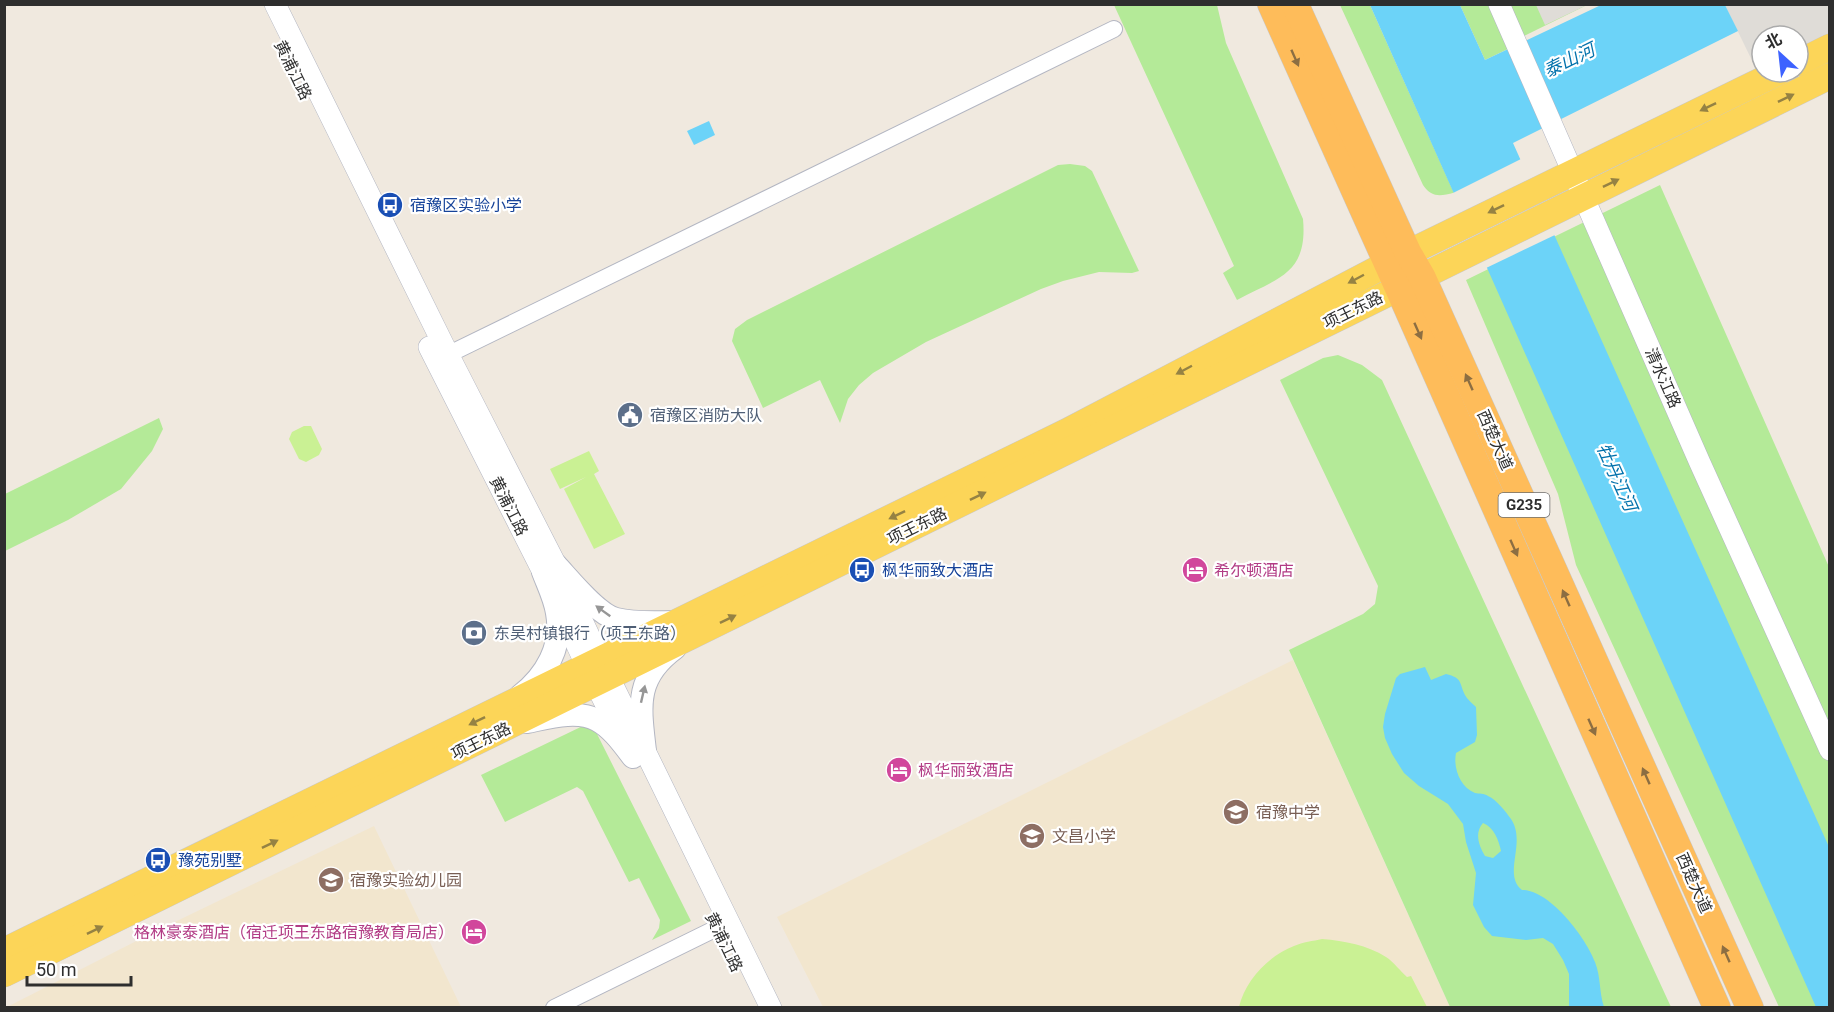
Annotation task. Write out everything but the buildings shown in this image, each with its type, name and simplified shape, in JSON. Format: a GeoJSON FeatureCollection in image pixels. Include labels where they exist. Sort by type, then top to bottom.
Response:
{"type":"FeatureCollection","features":[{"type":"Feature","properties":{"kind":"highway","name":"西楚大道"},"geometry":{"type":"LineString","coordinates":[[1271,4],[1410,282],[1750,1008]]}},
{"type":"Feature","properties":{"kind":"highway","name":"西楚大道"},"geometry":{"type":"LineString","coordinates":[[1295,4],[1398,258]]}},
{"type":"Feature","properties":{"kind":"highway","name":"西楚大道"},"geometry":{"type":"LineString","coordinates":[[1410,282],[1717,1008]]}},
{"type":"Feature","properties":{"kind":"main road"},"geometry":{"type":"LineString","coordinates":[[1810,57],[1830,47]]}},
{"type":"Feature","properties":{"kind":"main road","name":"项王东路"},"geometry":{"type":"LineString","coordinates":[[4,974],[598,672],[1451,263],[1830,76]]}},
{"type":"Feature","properties":{"kind":"main road","name":"项王东路"},"geometry":{"type":"LineString","coordinates":[[683,631],[1398,258],[1754,84]]}},
{"type":"Feature","properties":{"kind":"main road"},"geometry":{"type":"LineString","coordinates":[[550,569],[614,619],[645,622],[683,631],[649,675],[640,711],[639,754]]}},
{"type":"Feature","properties":{"kind":"main road"},"geometry":{"type":"LineString","coordinates":[[510,716],[547,667],[555,649],[559,630],[550,569]]}},
{"type":"Feature","properties":{"kind":"main road","name":"项王东路"},"geometry":{"type":"LineString","coordinates":[[4,951],[510,716]]}},
{"type":"Feature","properties":{"kind":"main road"},"geometry":{"type":"LineString","coordinates":[[510,716],[588,717],[606,726],[639,754]]}},
{"type":"Feature","properties":{"kind":"street","name":"黄浦江路"},"geometry":{"type":"LineString","coordinates":[[261,4],[550,569],[598,672],[723,925],[771,1008]]}},
{"type":"Feature","properties":{"kind":"street","name":"黄浦江路"},"geometry":{"type":"LineString","coordinates":[[275,4],[442,357]]}},
{"type":"Feature","properties":{"kind":"street","name":"清水江路"},"geometry":{"type":"LineString","coordinates":[[1499,4],[1700,463],[1830,750]]}},
{"type":"Feature","properties":{"kind":"street"},"geometry":{"type":"LineString","coordinates":[[442,357],[1114,29]]}},
{"type":"Feature","properties":{"kind":"street","name":"黄浦江路"},"geometry":{"type":"LineString","coordinates":[[723,925],[756,1008]]}},
{"type":"Feature","properties":{"kind":"street"},"geometry":{"type":"LineString","coordinates":[[554,1008],[723,925]]}},
{"type":"Feature","properties":{"kind":"shaded area"},"geometry":{"type":"Polygon","coordinates":[[[1536,5],[1587,5],[1545,25],[1536,5]]]}},
{"type":"Feature","properties":{"kind":"shaded area"},"geometry":{"type":"Polygon","coordinates":[[[1725,5],[1829,5],[1829,47],[1810,57],[1810,24],[1750,24],[1750,56],[1725,5]]]}},
{"type":"Feature","properties":{"kind":"shaded area","name":"宿豫中学"},"geometry":{"type":"Polygon","coordinates":[[[1293,660],[1450,1007],[823,1007],[777,917],[1293,660]]]}},
{"type":"Feature","properties":{"kind":"shaded area","name":"宿豫实验幼儿园"},"geometry":{"type":"Polygon","coordinates":[[[374,826],[461,1007],[7,1007],[152,933],[374,826]]]}},
{"type":"Feature","properties":{"kind":"green space"},"geometry":{"type":"Polygon","coordinates":[[[1114,5],[1217,5],[1226,43],[1303,219],[1301,252],[1295,263],[1277,279],[1237,300],[1223,273],[1234,266],[1114,5]]]}},
{"type":"Feature","properties":{"kind":"green space"},"geometry":{"type":"Polygon","coordinates":[[[1340,5],[1370,5],[1454,193],[1433,194],[1423,185],[1340,5]]]}},
{"type":"Feature","properties":{"kind":"green space"},"geometry":{"type":"Polygon","coordinates":[[[1460,5],[1493,5],[1512,47],[1485,60],[1460,5]]]}},
{"type":"Feature","properties":{"kind":"green space"},"geometry":{"type":"Polygon","coordinates":[[[1510,5],[1587,5],[1524,36],[1510,5]]]}},
{"type":"Feature","properties":{"kind":"green space"},"geometry":{"type":"Polygon","coordinates":[[[1058,165],[1085,166],[1092,171],[1139,271],[1132,273],[1099,272],[1063,281],[926,342],[873,373],[859,385],[848,399],[840,423],[820,380],[763,408],[732,341],[735,329],[747,320],[1058,165]]]}},
{"type":"Feature","properties":{"kind":"green space"},"geometry":{"type":"Polygon","coordinates":[[[1660,185],[1829,567],[1829,1007],[1779,1007],[1576,565],[1558,494],[1466,280],[1660,185]]]}},
{"type":"Feature","properties":{"kind":"green space"},"geometry":{"type":"Polygon","coordinates":[[[1338,355],[1362,365],[1382,380],[1671,1007],[1450,1007],[1289,650],[1363,614],[1375,604],[1378,586],[1280,380],[1323,358],[1338,355]]]}},
{"type":"Feature","properties":{"kind":"green space"},"geometry":{"type":"Polygon","coordinates":[[[159,418],[163,429],[152,451],[121,489],[68,520],[5,551],[5,494],[159,418]]]}},
{"type":"Feature","properties":{"kind":"green space"},"geometry":{"type":"Polygon","coordinates":[[[304,426],[311,426],[322,449],[319,455],[306,462],[299,459],[289,439],[292,432],[304,426]]]}},
{"type":"Feature","properties":{"kind":"green space"},"geometry":{"type":"Polygon","coordinates":[[[589,451],[599,471],[594,474],[625,534],[594,549],[564,489],[586,477],[560,489],[550,469],[589,451]]]}},
{"type":"Feature","properties":{"kind":"green space"},"geometry":{"type":"Polygon","coordinates":[[[591,722],[691,921],[652,940],[659,928],[660,920],[639,878],[629,882],[583,791],[577,787],[505,822],[481,775],[591,722]]]}},
{"type":"Feature","properties":{"kind":"green space"},"geometry":{"type":"Polygon","coordinates":[[[1322,939],[1356,944],[1386,957],[1407,977],[1411,976],[1427,1007],[1239,1007],[1252,979],[1275,956],[1294,946],[1322,939]]]}},
{"type":"Feature","properties":{"kind":"water"},"geometry":{"type":"Polygon","coordinates":[[[1370,5],[1460,5],[1485,60],[1601,5],[1725,5],[1738,31],[1513,143],[1829,847],[1829,1007],[1816,1007],[1370,5]]]}},
{"type":"Feature","properties":{"kind":"water"},"geometry":{"type":"Polygon","coordinates":[[[709,121],[715,135],[694,145],[687,131],[709,121]]]}},
{"type":"Feature","properties":{"kind":"water"},"geometry":{"type":"Polygon","coordinates":[[[1425,667],[1431,680],[1446,674],[1458,679],[1466,697],[1476,707],[1475,742],[1456,753],[1459,776],[1470,790],[1495,800],[1511,819],[1517,838],[1514,867],[1516,883],[1522,890],[1533,892],[1555,906],[1584,941],[1595,962],[1604,1007],[1569,1007],[1569,974],[1553,944],[1543,938],[1526,940],[1492,936],[1484,927],[1473,905],[1476,873],[1463,824],[1448,804],[1419,786],[1404,773],[1385,738],[1383,727],[1385,714],[1396,678],[1400,674],[1425,667]],[[1483,823],[1480,827],[1478,840],[1485,856],[1493,858],[1501,851],[1495,835],[1483,823]]]}},
{"type":"Feature","properties":{"kind":"pier"},"geometry":{"type":"Polygon","coordinates":[[[1523,158],[1557,234],[1484,269],[1451,194],[1523,158]]]}},
{"type":"Feature","properties":{"kind":"place","name":"宿豫区实验小学"},"geometry":{"type":"Point","coordinates":[390,205]}},
{"type":"Feature","properties":{"kind":"place","name":"宿豫区消防大队"},"geometry":{"type":"Point","coordinates":[630,415]}},
{"type":"Feature","properties":{"kind":"place","name":"枫华丽致大酒店"},"geometry":{"type":"Point","coordinates":[862,570]}},
{"type":"Feature","properties":{"kind":"place","name":"希尔顿酒店"},"geometry":{"type":"Point","coordinates":[1195,570]}},
{"type":"Feature","properties":{"kind":"place","name":"东吴村镇银行（项王东路）"},"geometry":{"type":"Point","coordinates":[474,633]}},
{"type":"Feature","properties":{"kind":"place","name":"枫华丽致酒店"},"geometry":{"type":"Point","coordinates":[899,770]}},
{"type":"Feature","properties":{"kind":"place","name":"宿豫中学"},"geometry":{"type":"Point","coordinates":[1236,812]}},
{"type":"Feature","properties":{"kind":"place","name":"文昌小学"},"geometry":{"type":"Point","coordinates":[1032,836]}},
{"type":"Feature","properties":{"kind":"place","name":"豫苑别墅"},"geometry":{"type":"Point","coordinates":[158,860]}},
{"type":"Feature","properties":{"kind":"place","name":"宿豫实验幼儿园"},"geometry":{"type":"Point","coordinates":[331,880]}},
{"type":"Feature","properties":{"kind":"place","name":"格林豪泰酒店（宿迁项王东路宿豫教育局店）"},"geometry":{"type":"Point","coordinates":[474,932]}},
{"type":"Feature","properties":{"kind":"water label","name":"泰山河"},"geometry":{"type":"Point","coordinates":[1569,60]}},
{"type":"Feature","properties":{"kind":"water label","name":"牡丹江河"},"geometry":{"type":"Point","coordinates":[1617,477]}}]}
